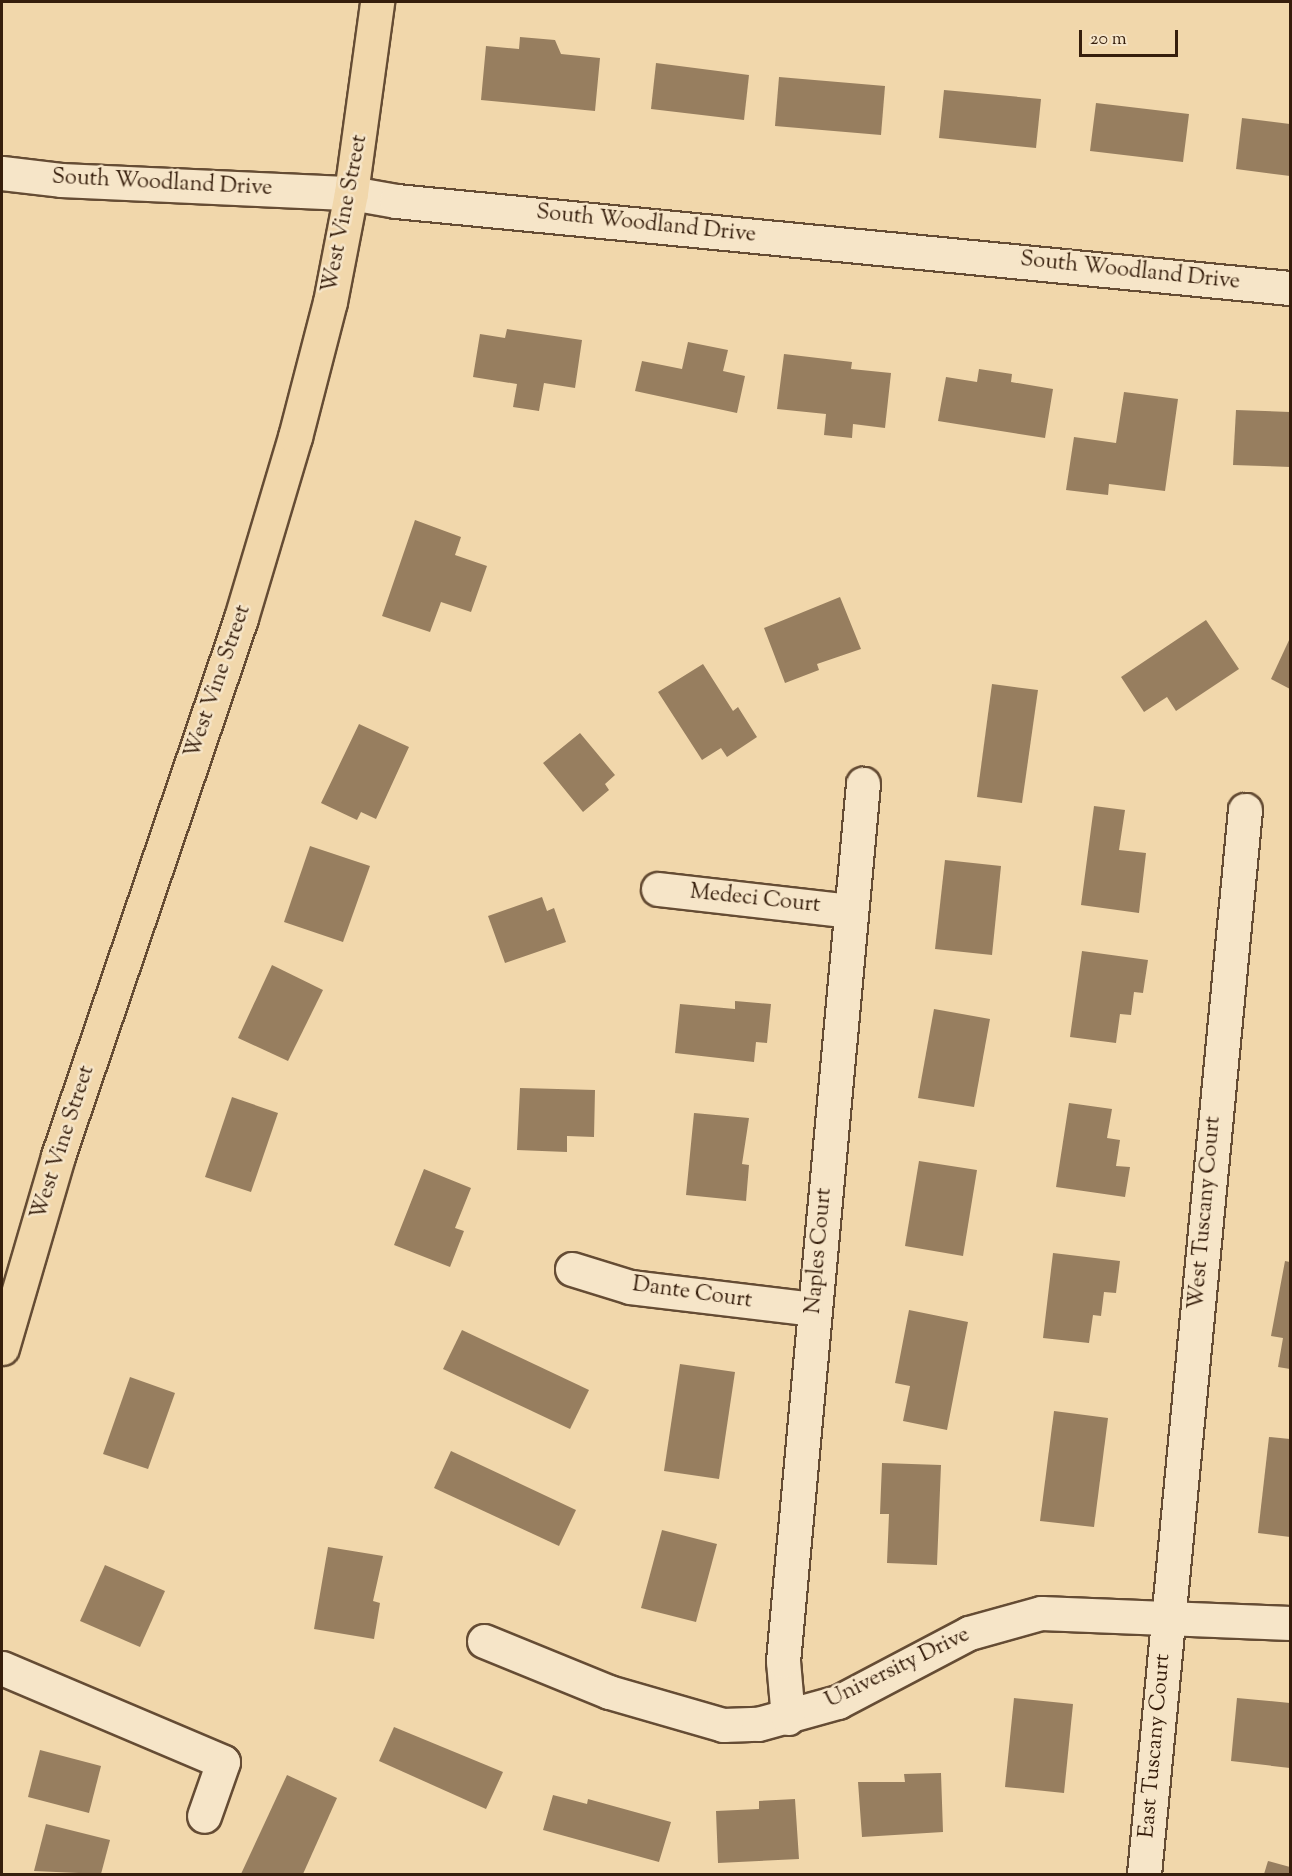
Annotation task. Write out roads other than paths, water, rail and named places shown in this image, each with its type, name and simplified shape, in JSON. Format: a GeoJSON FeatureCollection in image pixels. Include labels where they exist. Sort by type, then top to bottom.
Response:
{"type":"FeatureCollection","features":[{"type":"Feature","properties":{"kind":"main road","name":"West Vine Street"},"geometry":{"type":"LineString","coordinates":[[2,1348],[58,1156],[244,607],[327,314],[351,193],[377,2]]}},
{"type":"Feature","properties":{"kind":"street","name":"South Woodland Drive"},"geometry":{"type":"LineString","coordinates":[[2,173],[61,180],[351,193],[396,201],[1290,288]]}},
{"type":"Feature","properties":{"kind":"street","name":"Naples Court"},"geometry":{"type":"LineString","coordinates":[[788,1718],[783,1661],[863,784]]}},
{"type":"Feature","properties":{"kind":"street","name":"West Tuscany Court"},"geometry":{"type":"LineString","coordinates":[[1168,1617],[1245,810]]}},
{"type":"Feature","properties":{"kind":"street","name":"Medeci Court"},"geometry":{"type":"LineString","coordinates":[[658,889],[851,911]]}},
{"type":"Feature","properties":{"kind":"street","name":"Dante Court"},"geometry":{"type":"LineString","coordinates":[[572,1269],[630,1287],[815,1309]]}},
{"type":"Feature","properties":{"kind":"street","name":"University Drive"},"geometry":{"type":"LineString","coordinates":[[484,1641],[609,1692],[723,1725],[788,1718],[838,1702],[969,1633],[1041,1613],[1290,1623]]}},
{"type":"Feature","properties":{"kind":"street","name":"East Tuscany Court"},"geometry":{"type":"LineString","coordinates":[[1144,1875],[1168,1617]]}},
{"type":"Feature","properties":{"kind":"street"},"geometry":{"type":"LineString","coordinates":[[2,1668],[223,1762],[204,1816]]}}]}
